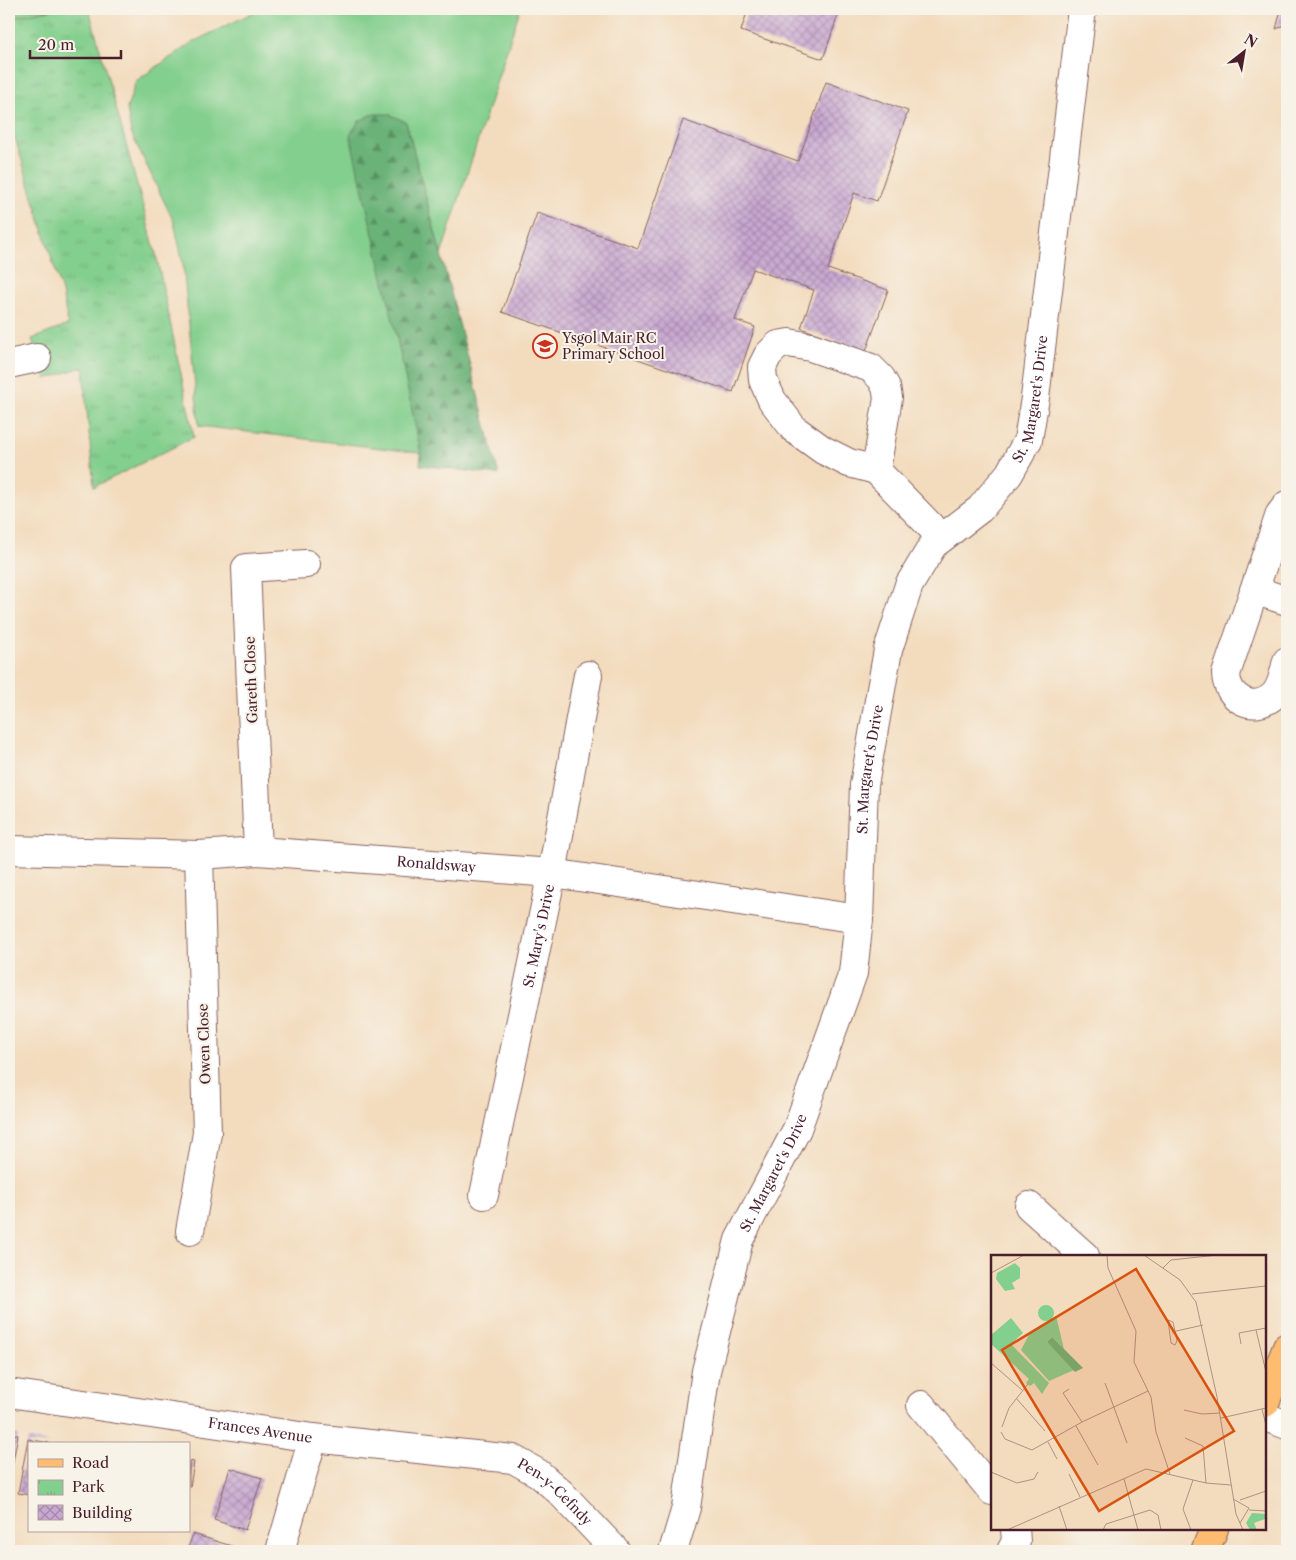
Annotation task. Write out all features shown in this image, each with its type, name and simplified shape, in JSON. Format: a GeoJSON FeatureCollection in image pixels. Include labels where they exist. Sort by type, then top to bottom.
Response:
{"type":"FeatureCollection","features":[{"type":"Feature","properties":{"kind":"main road"},"geometry":{"type":"LineString","coordinates":[[1266,1397],[1270,1372],[1287,1347]]}},
{"type":"Feature","properties":{"kind":"main road"},"geometry":{"type":"LineString","coordinates":[[1205,1551],[1214,1530]]}},
{"type":"Feature","properties":{"kind":"street","name":"St. Margaret's Drive"},"geometry":{"type":"LineString","coordinates":[[673,1551],[686,1508],[706,1372],[739,1240],[798,1129],[853,973],[859,919],[864,785],[888,650],[909,584],[933,545],[980,510],[1009,474],[1028,440],[1035,398],[1082,9]]}},
{"type":"Feature","properties":{"kind":"street"},"geometry":{"type":"LineString","coordinates":[[876,470],[888,398],[886,387],[881,378],[871,368],[810,346],[789,343],[778,345],[768,355],[762,367],[764,380],[772,400],[794,429],[823,450],[849,463],[876,470],[942,538]]}},
{"type":"Feature","properties":{"kind":"street"},"geometry":{"type":"LineString","coordinates":[[9,364],[37,358]]}},
{"type":"Feature","properties":{"kind":"street"},"geometry":{"type":"LineString","coordinates":[[1287,506],[1280,514],[1226,674],[1226,684],[1238,699],[1248,703],[1258,703],[1267,700],[1275,694],[1287,661]]}},
{"type":"Feature","properties":{"kind":"street","name":"Gareth Close"},"geometry":{"type":"LineString","coordinates":[[258,851],[246,568],[306,564]]}},
{"type":"Feature","properties":{"kind":"street"},"geometry":{"type":"LineString","coordinates":[[1254,590],[1287,602]]}},
{"type":"Feature","properties":{"kind":"street","name":"St. Mary's Drive"},"geometry":{"type":"LineString","coordinates":[[484,1195],[552,873],[588,675]]}},
{"type":"Feature","properties":{"kind":"street","name":"Ronaldsway"},"geometry":{"type":"LineString","coordinates":[[9,850],[199,855],[258,851],[552,873],[859,919]]}},
{"type":"Feature","properties":{"kind":"street","name":"Owen Close"},"geometry":{"type":"LineString","coordinates":[[190,1230],[207,1132],[199,855]]}},
{"type":"Feature","properties":{"kind":"street"},"geometry":{"type":"LineString","coordinates":[[1029,1206],[1084,1255]]}},
{"type":"Feature","properties":{"kind":"street","name":"Frances Avenue"},"geometry":{"type":"LineString","coordinates":[[9,1393],[313,1438],[513,1460]]}},
{"type":"Feature","properties":{"kind":"street"},"geometry":{"type":"LineString","coordinates":[[921,1405],[991,1490]]}},
{"type":"Feature","properties":{"kind":"street"},"geometry":{"type":"LineString","coordinates":[[1266,1418],[1287,1425]]}},
{"type":"Feature","properties":{"kind":"street"},"geometry":{"type":"LineString","coordinates":[[280,1551],[313,1438]]}},
{"type":"Feature","properties":{"kind":"street","name":"Pen-y-Cefndy"},"geometry":{"type":"LineString","coordinates":[[513,1460],[538,1473],[560,1492],[616,1551]]}},
{"type":"Feature","properties":{"kind":"street"},"geometry":{"type":"LineString","coordinates":[[1011,1551],[1016,1541],[1015,1530]]}},
{"type":"Feature","properties":{"kind":"green space"},"geometry":{"type":"Polygon","coordinates":[[[9,9],[55,9],[9,18],[9,9]]]}},
{"type":"Feature","properties":{"kind":"green space"},"geometry":{"type":"Polygon","coordinates":[[[55,9],[89,9],[156,254],[194,437],[94,487],[83,367],[46,379],[32,339],[68,325],[62,292],[9,118],[9,18],[55,9]]]}},
{"type":"Feature","properties":{"kind":"green space"},"geometry":{"type":"Polygon","coordinates":[[[260,9],[520,9],[441,255],[406,122],[397,338],[421,453],[199,426],[183,264],[174,222],[131,133],[127,108],[136,81],[193,42],[260,9]]]}},
{"type":"Feature","properties":{"kind":"green space"},"geometry":{"type":"Polygon","coordinates":[[[373,114],[389,114],[406,122],[499,475],[420,465],[421,453],[397,338],[350,135],[359,121],[373,114]]]}},
{"type":"Feature","properties":{"kind":"building"},"geometry":{"type":"Polygon","coordinates":[[[748,9],[819,9],[838,15],[823,59],[741,31],[748,9]]]}},
{"type":"Feature","properties":{"kind":"building"},"geometry":{"type":"Polygon","coordinates":[[[1287,9],[1287,24],[1276,29],[1281,10],[1287,9]]]}},
{"type":"Feature","properties":{"kind":"building"},"geometry":{"type":"Polygon","coordinates":[[[826,82],[908,111],[877,201],[854,193],[828,269],[888,290],[866,351],[801,328],[814,290],[753,269],[735,320],[755,327],[733,392],[502,312],[537,213],[638,248],[683,120],[798,161],[826,82]]]}},
{"type":"Feature","properties":{"kind":"building"},"geometry":{"type":"Polygon","coordinates":[[[9,1433],[18,1435],[10,1477],[9,1476],[9,1433]]]}},
{"type":"Feature","properties":{"kind":"building"},"geometry":{"type":"Polygon","coordinates":[[[28,1439],[44,1442],[28,1442],[28,1495],[18,1493],[28,1439]]]}},
{"type":"Feature","properties":{"kind":"building"},"geometry":{"type":"Polygon","coordinates":[[[190,1461],[194,1462],[190,1487],[190,1461]]]}},
{"type":"Feature","properties":{"kind":"building"},"geometry":{"type":"Polygon","coordinates":[[[230,1468],[262,1478],[245,1530],[214,1520],[230,1468]]]}},
{"type":"Feature","properties":{"kind":"building"},"geometry":{"type":"Polygon","coordinates":[[[193,1534],[238,1548],[237,1551],[187,1551],[193,1534]]]}},
{"type":"Feature","properties":{"kind":"place","name":"Ysgol Mair RC Primary School"},"geometry":{"type":"Point","coordinates":[545,346]}}]}
